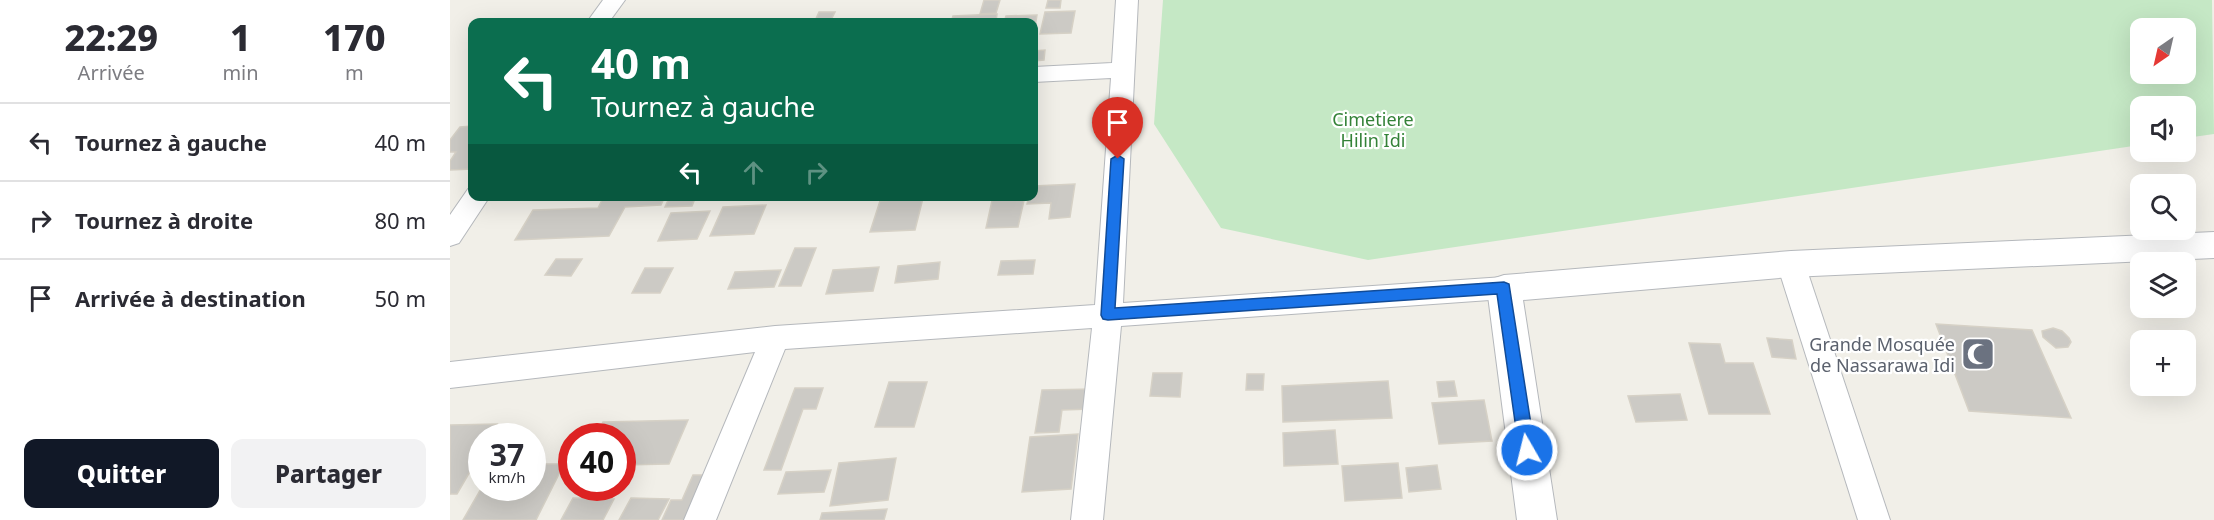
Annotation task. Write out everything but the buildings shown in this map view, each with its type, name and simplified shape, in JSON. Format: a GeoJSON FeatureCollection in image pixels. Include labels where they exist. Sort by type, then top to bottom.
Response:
{"type":"FeatureCollection","features":[{"type":"Feature","properties":{"kind":"street"},"geometry":{"type":"LineString","coordinates":[[601,18],[614,0]]}},
{"type":"Feature","properties":{"kind":"street"},"geometry":{"type":"LineString","coordinates":[[1087,520],[1108,315],[1127,0]]}},
{"type":"Feature","properties":{"kind":"street"},"geometry":{"type":"LineString","coordinates":[[1038,74],[1123,70]]}},
{"type":"Feature","properties":{"kind":"street"},"geometry":{"type":"LineString","coordinates":[[450,236],[474,201]]}},
{"type":"Feature","properties":{"kind":"street"},"geometry":{"type":"LineString","coordinates":[[450,375],[775,338],[1504,288],[1791,264],[2214,245]]}},
{"type":"Feature","properties":{"kind":"street"},"geometry":{"type":"LineString","coordinates":[[1791,264],[1874,520]]}},
{"type":"Feature","properties":{"kind":"street"},"geometry":{"type":"LineString","coordinates":[[1504,288],[1538,520]]}},
{"type":"Feature","properties":{"kind":"street"},"geometry":{"type":"LineString","coordinates":[[700,520],[775,338]]}},
{"type":"Feature","properties":{"kind":"green space","name":"Cimetiere Hilin Idi"},"geometry":{"type":"Polygon","coordinates":[[[1163,0],[2212,0],[2214,134],[2196,137],[2196,96],[2130,96],[2130,146],[1368,260],[1221,228],[1154,124],[1163,0]]]}},
{"type":"Feature","properties":{"kind":"place","name":"Grande Mosquée de Nassarawa Idi"},"geometry":{"type":"Point","coordinates":[1978,354]}},
{"type":"Feature","properties":{"kind":"route"},"geometry":{"type":"LineString","coordinates":[[1118,159],[1108,315],[1504,288],[1527,450]]}}]}
